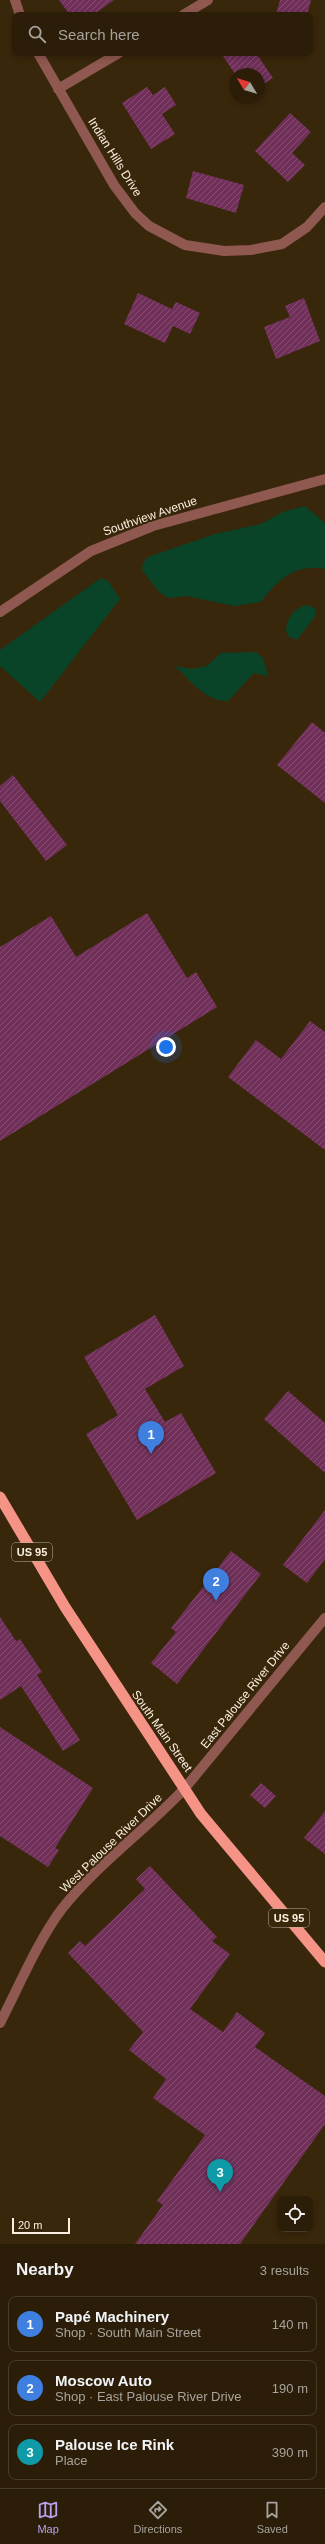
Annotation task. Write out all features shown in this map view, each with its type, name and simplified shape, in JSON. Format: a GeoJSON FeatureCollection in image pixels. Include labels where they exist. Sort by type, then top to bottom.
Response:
{"type":"FeatureCollection","features":[{"type":"Feature","properties":{"kind":"highway","name":"South Main Street"},"geometry":{"type":"LineString","coordinates":[[0,1497],[65,1607],[125,1702],[185,1788],[201,1814],[325,1962]]}},
{"type":"Feature","properties":{"kind":"street"},"geometry":{"type":"LineString","coordinates":[[15,0],[19,12]]}},
{"type":"Feature","properties":{"kind":"street"},"geometry":{"type":"LineString","coordinates":[[188,12],[208,0]]}},
{"type":"Feature","properties":{"kind":"street","name":"Indian Hills Drive"},"geometry":{"type":"LineString","coordinates":[[40,56],[114,185],[135,213],[149,226],[185,245],[224,251],[251,250],[282,244],[307,227],[325,207]]}},
{"type":"Feature","properties":{"kind":"street"},"geometry":{"type":"LineString","coordinates":[[58,89],[114,56]]}},
{"type":"Feature","properties":{"kind":"street","name":"Southview Avenue"},"geometry":{"type":"LineString","coordinates":[[0,612],[91,551],[153,526],[325,479]]}},
{"type":"Feature","properties":{"kind":"street","name":"East Palouse River Drive"},"geometry":{"type":"LineString","coordinates":[[185,1788],[325,1618]]}},
{"type":"Feature","properties":{"kind":"street","name":"West Palouse River Drive"},"geometry":{"type":"LineString","coordinates":[[0,2023],[60,1911],[82,1886],[160,1815],[185,1788]]}},
{"type":"Feature","properties":{"kind":"green space"},"geometry":{"type":"Polygon","coordinates":[[[305,506],[325,523],[325,569],[305,569],[288,575],[267,594],[261,602],[234,606],[187,596],[168,598],[158,591],[142,570],[143,563],[148,557],[215,534],[261,524],[283,512],[305,506]]]}},
{"type":"Feature","properties":{"kind":"green space"},"geometry":{"type":"Polygon","coordinates":[[[101,578],[108,581],[120,599],[40,702],[0,666],[0,650],[101,578]]]}},
{"type":"Feature","properties":{"kind":"green space"},"geometry":{"type":"Polygon","coordinates":[[[306,605],[315,608],[316,615],[297,640],[288,636],[286,631],[289,618],[294,612],[306,605]]]}},
{"type":"Feature","properties":{"kind":"green space"},"geometry":{"type":"Polygon","coordinates":[[[256,652],[263,658],[268,676],[254,673],[228,701],[213,698],[206,694],[175,666],[192,669],[207,666],[221,653],[256,652]]]}},
{"type":"Feature","properties":{"kind":"building"},"geometry":{"type":"Polygon","coordinates":[[[59,0],[114,0],[97,12],[68,12],[59,0]]]}},
{"type":"Feature","properties":{"kind":"building"},"geometry":{"type":"Polygon","coordinates":[[[280,0],[311,0],[308,12],[277,12],[280,0]]]}},
{"type":"Feature","properties":{"kind":"building"},"geometry":{"type":"Polygon","coordinates":[[[223,56],[258,56],[273,78],[265,83],[265,68],[231,68],[223,56]]]}},
{"type":"Feature","properties":{"kind":"building"},"geometry":{"type":"Polygon","coordinates":[[[147,87],[153,95],[165,87],[176,105],[162,114],[175,134],[151,149],[122,103],[147,87]]]}},
{"type":"Feature","properties":{"kind":"building"},"geometry":{"type":"Polygon","coordinates":[[[290,113],[311,132],[292,153],[305,165],[288,182],[255,151],[290,113]]]}},
{"type":"Feature","properties":{"kind":"building"},"geometry":{"type":"Polygon","coordinates":[[[193,171],[244,185],[236,213],[186,198],[193,171]]]}},
{"type":"Feature","properties":{"kind":"building"},"geometry":{"type":"Polygon","coordinates":[[[138,293],[172,309],[176,302],[200,313],[190,334],[173,326],[165,343],[124,324],[138,293]]]}},
{"type":"Feature","properties":{"kind":"building"},"geometry":{"type":"Polygon","coordinates":[[[304,298],[320,341],[276,359],[264,327],[290,317],[285,306],[304,298]]]}},
{"type":"Feature","properties":{"kind":"building"},"geometry":{"type":"Polygon","coordinates":[[[312,722],[325,733],[325,803],[277,765],[312,722]]]}},
{"type":"Feature","properties":{"kind":"building"},"geometry":{"type":"Polygon","coordinates":[[[13,775],[67,845],[46,861],[0,801],[0,786],[13,775]]]}},
{"type":"Feature","properties":{"kind":"building"},"geometry":{"type":"Polygon","coordinates":[[[147,913],[187,978],[196,972],[217,1007],[0,1141],[0,947],[51,916],[76,957],[147,913]]]}},
{"type":"Feature","properties":{"kind":"building"},"geometry":{"type":"Polygon","coordinates":[[[310,1021],[325,1032],[325,1150],[228,1077],[256,1040],[281,1059],[310,1021]]]}},
{"type":"Feature","properties":{"kind":"building"},"geometry":{"type":"Polygon","coordinates":[[[155,1315],[184,1366],[145,1389],[165,1422],[181,1413],[216,1473],[137,1520],[86,1434],[118,1415],[84,1357],[155,1315]]]}},
{"type":"Feature","properties":{"kind":"building"},"geometry":{"type":"Polygon","coordinates":[[[288,1391],[325,1423],[325,1473],[264,1419],[288,1391]]]}},
{"type":"Feature","properties":{"kind":"building"},"geometry":{"type":"Polygon","coordinates":[[[325,1510],[325,1559],[307,1583],[283,1565],[325,1510]]]}},
{"type":"Feature","properties":{"kind":"building"},"geometry":{"type":"Polygon","coordinates":[[[231,1551],[261,1574],[177,1684],[151,1663],[176,1632],[171,1628],[231,1551]]]}},
{"type":"Feature","properties":{"kind":"building"},"geometry":{"type":"Polygon","coordinates":[[[0,1617],[16,1641],[20,1639],[42,1672],[37,1675],[80,1740],[63,1751],[21,1686],[0,1700],[0,1617]]]}},
{"type":"Feature","properties":{"kind":"building"},"geometry":{"type":"Polygon","coordinates":[[[0,1727],[93,1788],[55,1848],[59,1850],[48,1867],[0,1836],[0,1727]]]}},
{"type":"Feature","properties":{"kind":"building"},"geometry":{"type":"Polygon","coordinates":[[[261,1783],[276,1796],[265,1808],[250,1795],[261,1783]]]}},
{"type":"Feature","properties":{"kind":"building"},"geometry":{"type":"Polygon","coordinates":[[[325,1811],[325,1854],[304,1838],[325,1811]]]}},
{"type":"Feature","properties":{"kind":"building"},"geometry":{"type":"Polygon","coordinates":[[[150,1866],[217,1937],[212,1941],[230,1954],[190,2009],[223,2032],[237,2012],[265,2033],[255,2047],[325,2096],[325,2124],[240,2244],[135,2244],[163,2205],[157,2201],[205,2135],[153,2098],[166,2079],[129,2050],[143,2032],[68,1953],[80,1941],[85,1946],[145,1889],[136,1879],[150,1866]]]}},
{"type":"Feature","properties":{"kind":"place","name":"Papé Machinery"},"geometry":{"type":"Point","coordinates":[151,1454]}},
{"type":"Feature","properties":{"kind":"place","name":"Moscow Auto"},"geometry":{"type":"Point","coordinates":[216,1601]}},
{"type":"Feature","properties":{"kind":"place","name":"Palouse Ice Rink"},"geometry":{"type":"Point","coordinates":[220,2192]}}]}
